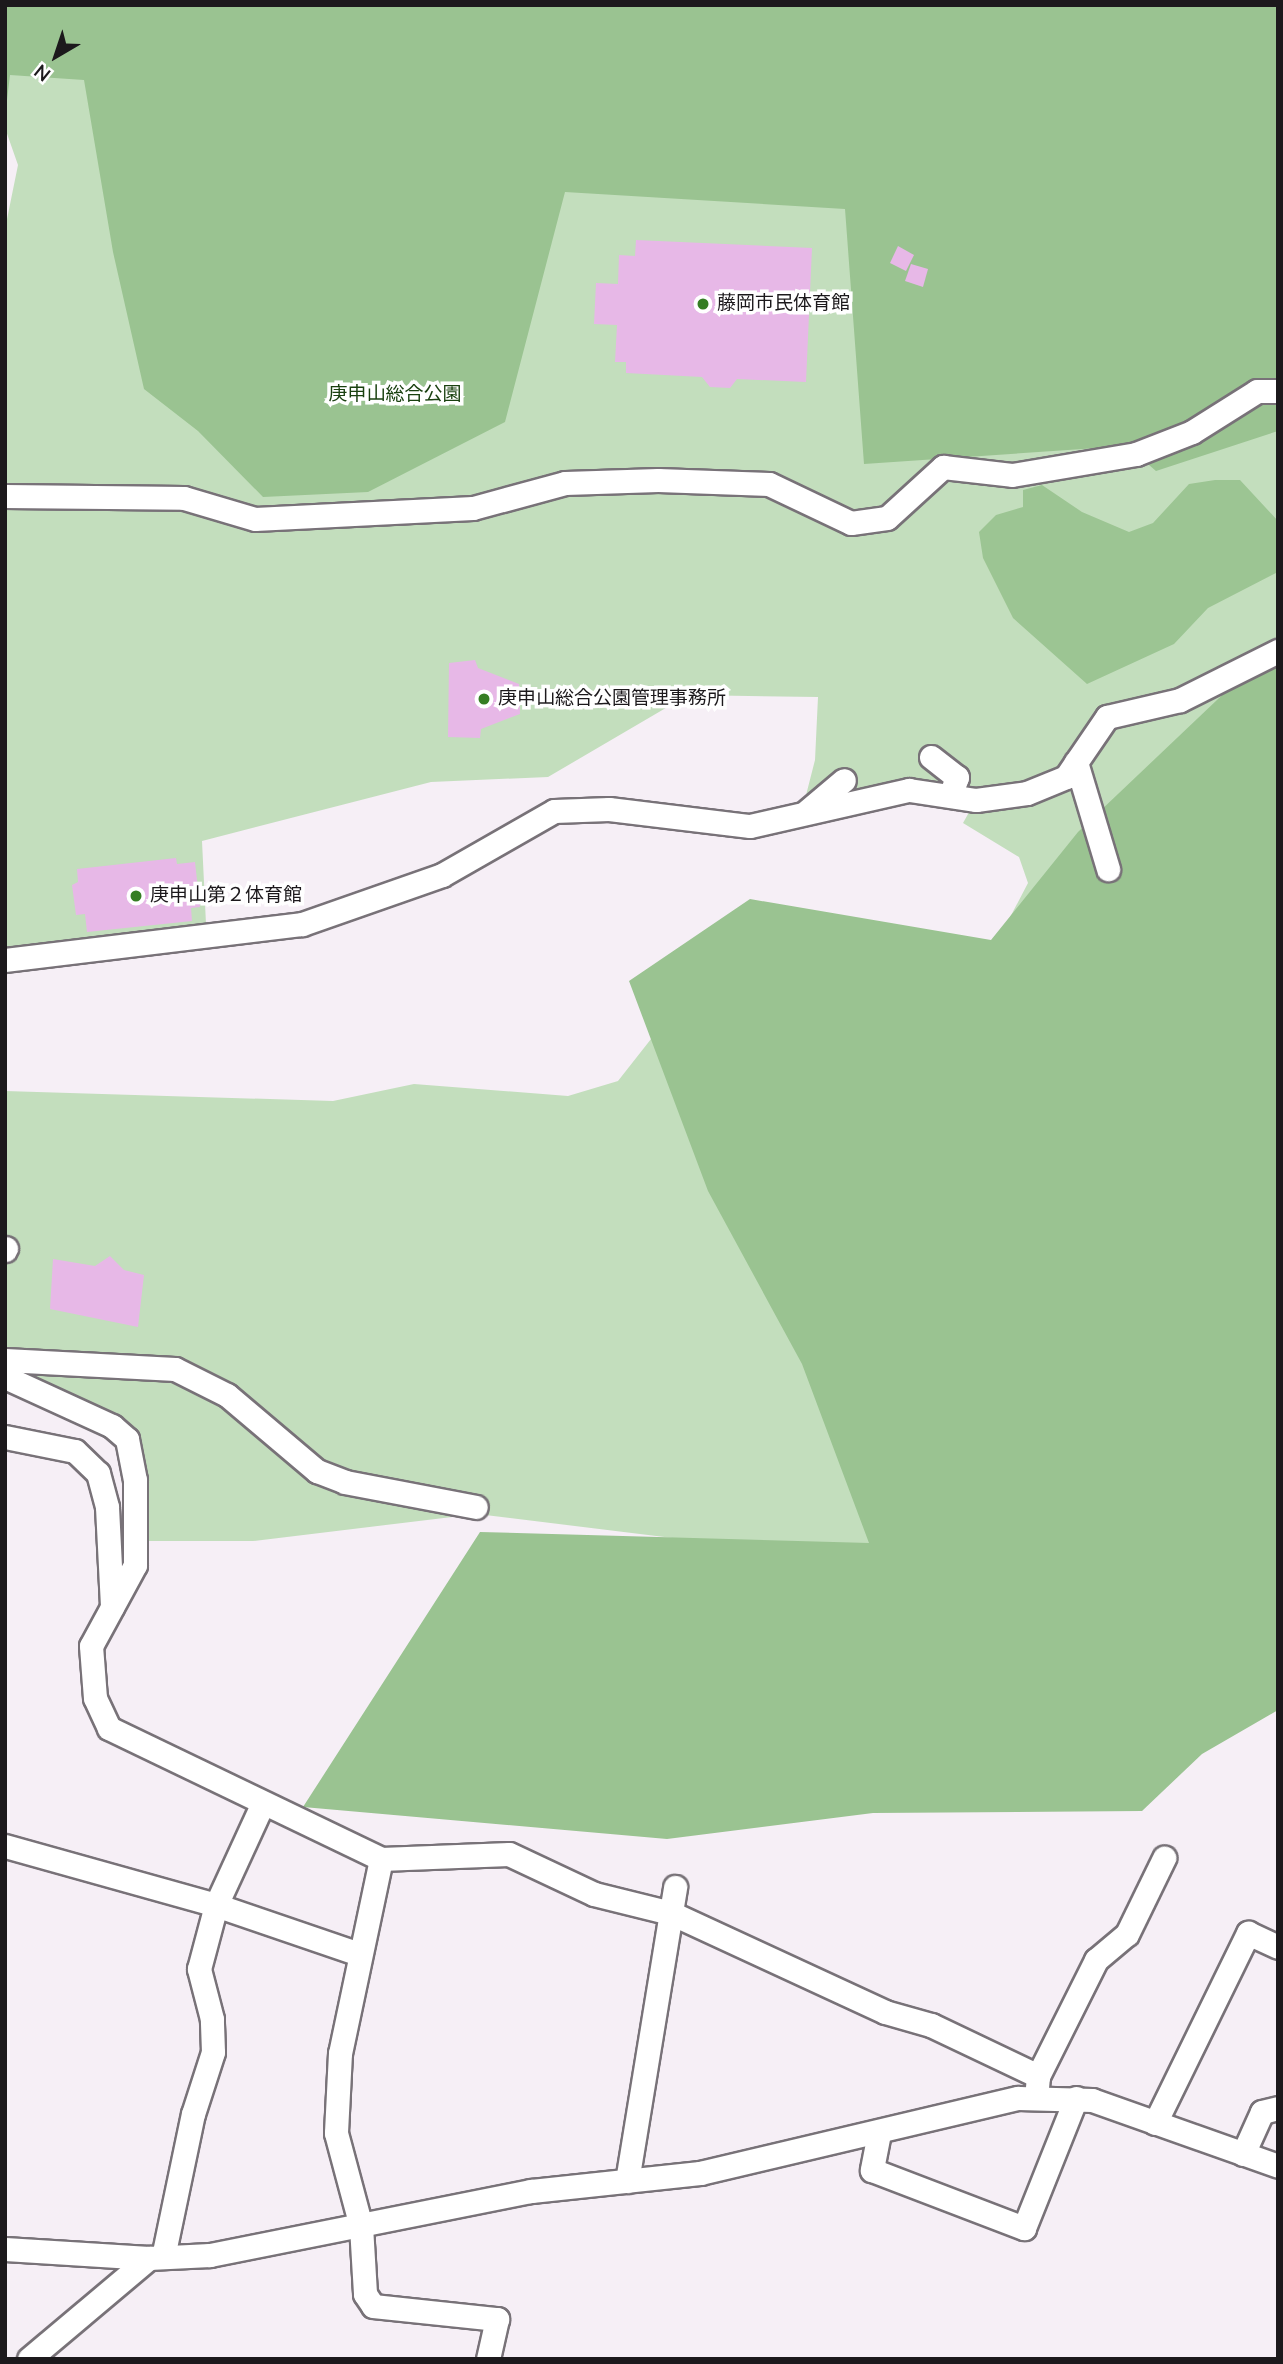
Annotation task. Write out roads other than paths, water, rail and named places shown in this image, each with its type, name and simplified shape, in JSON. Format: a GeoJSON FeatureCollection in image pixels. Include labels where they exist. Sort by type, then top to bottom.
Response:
{"type":"FeatureCollection","features":[{"type":"Feature","properties":{"kind":"street"},"geometry":{"type":"LineString","coordinates":[[5,496],[184,498],[256,519],[473,508],[565,483],[658,480],[769,484],[851,523],[887,518],[943,467],[1012,475],[1136,454],[1192,432],[1257,391],[1278,391]]}},
{"type":"Feature","properties":{"kind":"street"},"geometry":{"type":"LineString","coordinates":[[5,960],[302,925],[442,875],[554,811],[609,809],[750,826],[909,790],[976,800],[1027,793],[1066,777],[1107,718],[1180,700],[1278,651]]}},
{"type":"Feature","properties":{"kind":"street"},"geometry":{"type":"LineString","coordinates":[[931,757],[957,778],[950,796]]}},
{"type":"Feature","properties":{"kind":"street"},"geometry":{"type":"LineString","coordinates":[[1076,762],[1108,869]]}},
{"type":"Feature","properties":{"kind":"street"},"geometry":{"type":"LineString","coordinates":[[799,817],[844,780]]}},
{"type":"Feature","properties":{"kind":"street"},"geometry":{"type":"LineString","coordinates":[[5,1360],[175,1369],[227,1395],[317,1471],[345,1482],[476,1507]]}},
{"type":"Feature","properties":{"kind":"street"},"geometry":{"type":"LineString","coordinates":[[5,1377],[112,1426],[127,1439],[135,1480],[135,1565],[91,1646],[94,1698],[109,1728],[262,1805],[381,1858],[509,1854],[594,1894],[671,1913],[885,2012],[931,2025],[1037,2087],[1155,2123],[1278,2166]]}},
{"type":"Feature","properties":{"kind":"street"},"geometry":{"type":"LineString","coordinates":[[5,1437],[75,1451],[98,1473],[107,1507],[112,1610]]}},
{"type":"Feature","properties":{"kind":"street"},"geometry":{"type":"LineString","coordinates":[[29,2359],[156,2258],[193,2114],[213,2052],[212,2019],[199,1969],[216,1905],[262,1805]]}},
{"type":"Feature","properties":{"kind":"street"},"geometry":{"type":"LineString","coordinates":[[5,1846],[216,1905],[359,1954]]}},
{"type":"Feature","properties":{"kind":"street"},"geometry":{"type":"LineString","coordinates":[[381,1858],[340,2053],[336,2133],[361,2225],[365,2294],[373,2306],[497,2319],[488,2359]]}},
{"type":"Feature","properties":{"kind":"street"},"geometry":{"type":"LineString","coordinates":[[5,2249],[156,2258],[210,2255],[531,2191],[700,2174],[1018,2098],[1037,2087],[1096,1960],[1127,1934],[1164,1858]]}},
{"type":"Feature","properties":{"kind":"street"},"geometry":{"type":"LineString","coordinates":[[627,2181],[675,1888]]}},
{"type":"Feature","properties":{"kind":"street"},"geometry":{"type":"LineString","coordinates":[[1155,2123],[1248,1933],[1278,1947]]}},
{"type":"Feature","properties":{"kind":"street"},"geometry":{"type":"LineString","coordinates":[[878,2133],[872,2170],[1024,2228],[1076,2098]]}},
{"type":"Feature","properties":{"kind":"street"},"geometry":{"type":"LineString","coordinates":[[1243,2154],[1262,2112],[1278,2108]]}},
{"type":"Feature","properties":{"kind":"place","name":"藤岡市民体育館"},"geometry":{"type":"Point","coordinates":[703,304]}},
{"type":"Feature","properties":{"kind":"place","name":"庚申山総合公園管理事務所"},"geometry":{"type":"Point","coordinates":[484,699]}},
{"type":"Feature","properties":{"kind":"place","name":"庚申山第２体育館"},"geometry":{"type":"Point","coordinates":[136,896]}},
{"type":"Feature","properties":{"kind":"park label","name":"庚申山総合公園"},"geometry":{"type":"Point","coordinates":[395,395]}}]}
